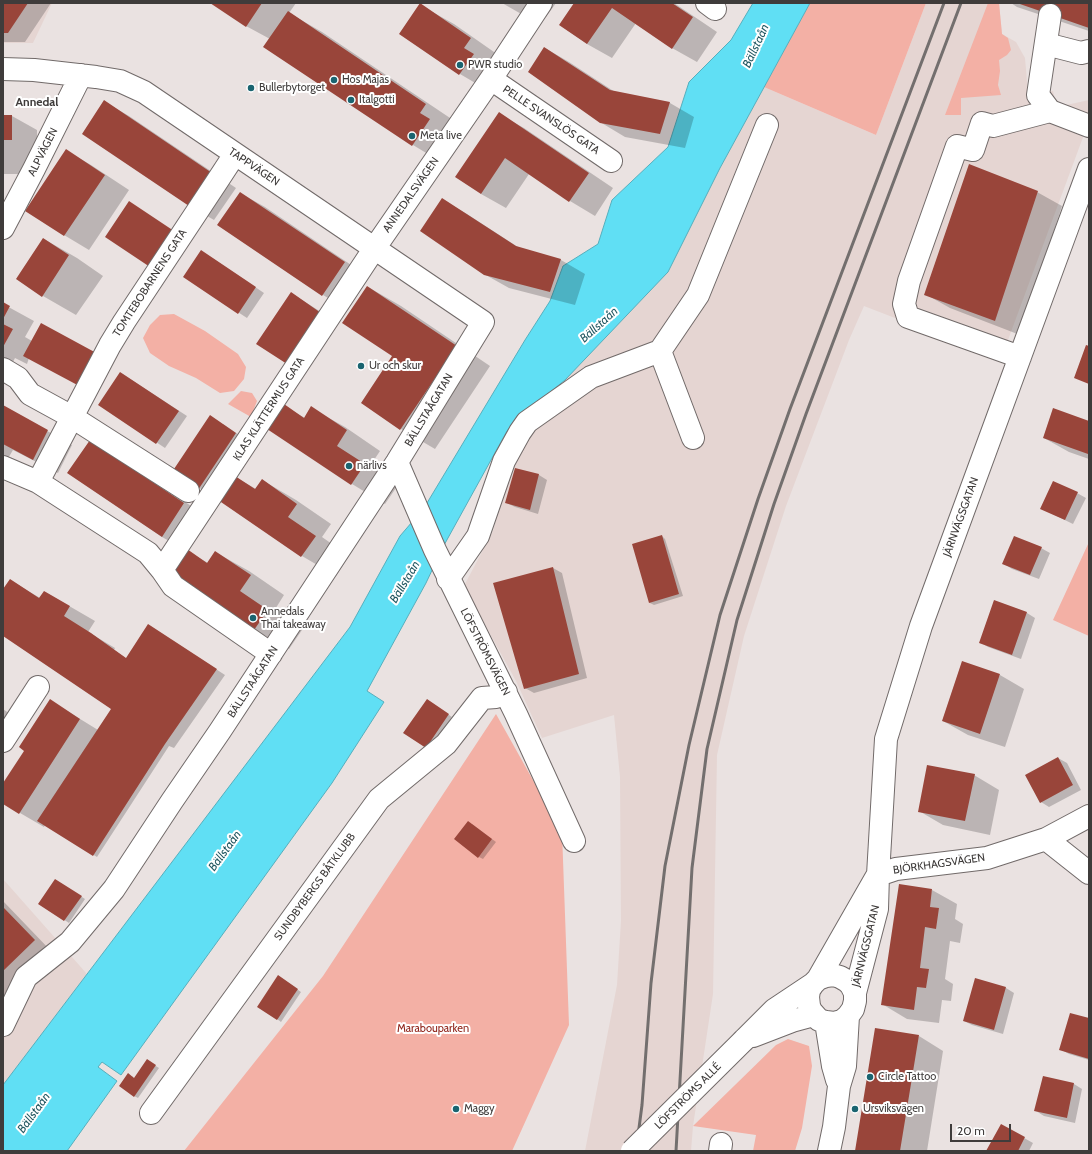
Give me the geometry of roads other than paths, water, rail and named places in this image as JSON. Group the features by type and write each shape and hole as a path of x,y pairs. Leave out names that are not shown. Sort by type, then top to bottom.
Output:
{"street":[{"name":"ANNEDALSVÄGEN","path":"374,249 491,79 541,3"},
{"path":"1050,15 1038,95 1050,111 1089,126"},
{"path":"1046,44 1081,53 1089,51"},
{"name":"TAPPVÄGEN","path":"3,69 34,70 120,81 144,92 483,322"},
{"name":"ALPVÄGEN","path":"3,228 82,75"},
{"name":"PELLE SVANSLÖS GATA","path":"491,79 611,161"},
{"path":"1020,358 908,317 904,304 909,281 957,146 972,150 982,123 993,126 1050,111"},
{"path":"445,572 478,536 504,461 527,422 592,377 660,351 698,295 767,125"},
{"name":"TOMTEBOBARNENS GATA","path":"38,482 110,345 235,154"},
{"name":"JÄRNVÄGSGATAN","path":"829,1151 834,1127 839,1086 845,1066 848,1016 853,1009 855,993 877,909 886,739 921,626 1089,169"},
{"name":"KLAS KLÄTTERMUS GATA","path":"162,570 374,249"},
{"name":"BÄLLSTAÅGATAN","path":"3,1025 26,977 70,942 114,889 398,462 483,322"},
{"path":"660,351 693,438"},
{"path":"3,369 18,378 30,394 72,417 188,491"},
{"name":"LÖFSTRÖMSVÄGEN","path":"398,462 410,494 445,572 506,692 574,842"},
{"path":"3,467 38,482 148,553 173,586 271,654"},
{"path":"3,741 38,687"},
{"name":"SUNDBYBERGS BÅTKLUBB","path":"151,1113 379,799 446,744 482,698 496,697 506,692"},
{"name":"BJÖRKHAGSVÄGEN","path":"878,875 896,869 987,858 1046,839 1089,816"},
{"path":"1046,839 1089,873"},
{"name":"JÄRNVÄGSGATAN","path":"839,1086 820,1019 811,1011 809,1006 809,990 816,981 878,875"},
{"name":"JÄRNVÄGSGATAN","path":"816,981 826,976 833,975 840,977 847,980 855,993"},
{"name":"LÖFSTRÖMS ALLÉ","path":"632,1151 774,1010 816,981"},
{"path":"820,1019 834,1023 842,1021 848,1016"},
{"name":"LÖFSTRÖMS ALLÉ","path":"744,1040 792,1021 820,1019"}],"water":[{"name":"Bällstaån","path":"753,3 810,3 720,168 668,272 565,380 513,423 507,431 443,547 426,583 367,691 384,702 332,783 121,1075 102,1062 98,1067 117,1081 67,1151 3,1151 3,1085 350,627 400,536 424,508 550,301 563,266 598,244 612,200 668,147 689,82 731,40"}],"railway":[{"path":"636,1151 642,1105 651,983 665,866 689,745 720,615 758,499 790,409 944,3"},
{"path":"676,1151 692,868 707,749 737,620 774,504 806,414 961,3"}],"place":[{"name":"PWR studio","path":"460,65"},
{"name":"Hos Majas","path":"334,80"},
{"name":"Bullerbytorget","path":"251,88"},
{"name":"Italgotti","path":"351,100"},
{"name":"Meta live","path":"412,136"},
{"name":"Ur och skur","path":"361,366"},
{"name":"närlivs","path":"349,466"},
{"name":"Annedals Thai takeaway","path":"253,618"},
{"name":"Circle Tattoo","path":"870,1077"},
{"name":"Maggy","path":"456,1109"},
{"name":"Ursviksvägen","path":"855,1109"}],"district":[{"name":"Annedal","path":"37,102"}],"park label":[{"name":"Marabouparken","path":"433,1029"}]}
